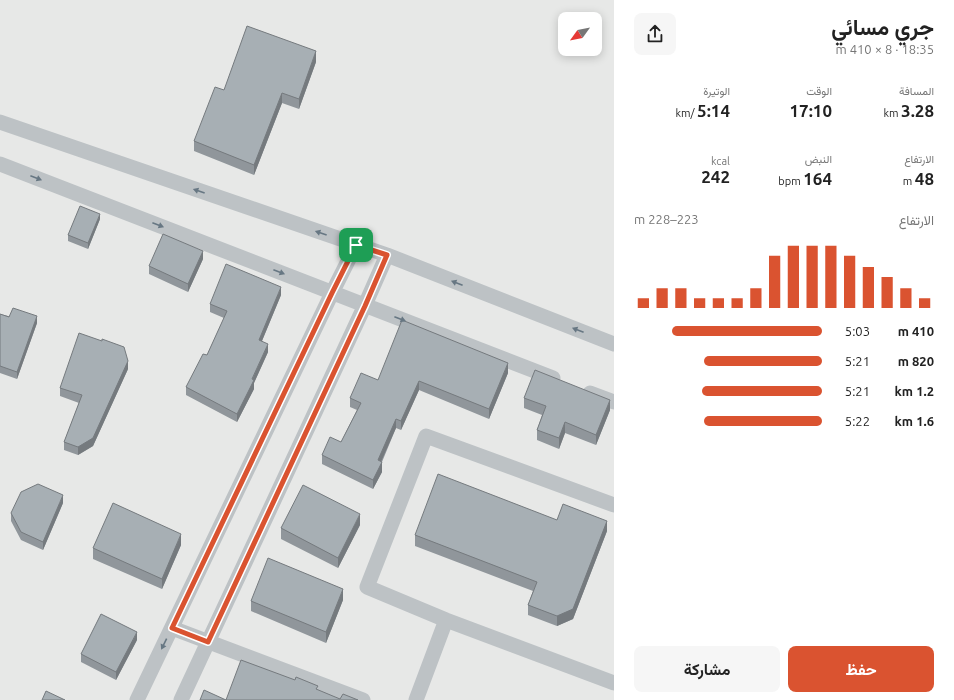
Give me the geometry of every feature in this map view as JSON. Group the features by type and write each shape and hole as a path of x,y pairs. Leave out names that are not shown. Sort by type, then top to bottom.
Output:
{"street":[{"path":"0,122 387,255 614,344"},
{"path":"0,164 563,382"},
{"path":"137,700 356,245"},
{"path":"181,700 365,306 387,255"},
{"path":"577,388 614,402"},
{"path":"614,505 426,436 367,587 446,620 614,683"},
{"path":"416,700 446,620"},
{"path":"172,628 364,700"}],"shaded area":[{"path":"0,0 614,0 614,700 0,700"}],"building":[{"path":"247,26 316,51 299,99 282,93 254,165 194,141 215,87 224,90"},
{"path":"80,206 100,214 88,243 68,235"},
{"path":"163,234 203,251 188,284 149,266"},
{"path":"226,264 281,287 259,340 268,344 252,379 254,380 237,414 186,387 203,354 207,355 227,311 210,304"},
{"path":"13,308 37,316 17,372 0,366 0,314 9,317"},
{"path":"402,320 508,363 489,409 419,381 401,421 396,419 378,460 382,462 373,480 322,455 330,437 341,442 361,403 350,398 361,373 378,380"},
{"path":"79,333 124,347 128,361 93,438 78,447 64,442 82,395 60,388"},
{"path":"535,370 610,400 596,435 565,422 559,438 537,430 546,406 524,398"},
{"path":"438,474 557,520 563,504 607,521 573,609 557,616 528,605 537,582 415,535"},
{"path":"38,484 63,495 43,542 21,532 11,513 21,492"},
{"path":"303,485 360,514 338,558 281,528"},
{"path":"113,503 181,534 162,579 93,548"},
{"path":"268,558 343,589 326,632 251,601"},
{"path":"101,614 137,632 116,672 81,654"},
{"path":"241,660 295,680 296,677 318,686 316,689 340,699 343,694 358,700 226,700"},
{"path":"204,690 226,700 200,700"},
{"path":"46,691 65,700 42,700"}],"route":[{"path":"356,245 387,255 365,306 208,642 172,628 356,245"}]}
